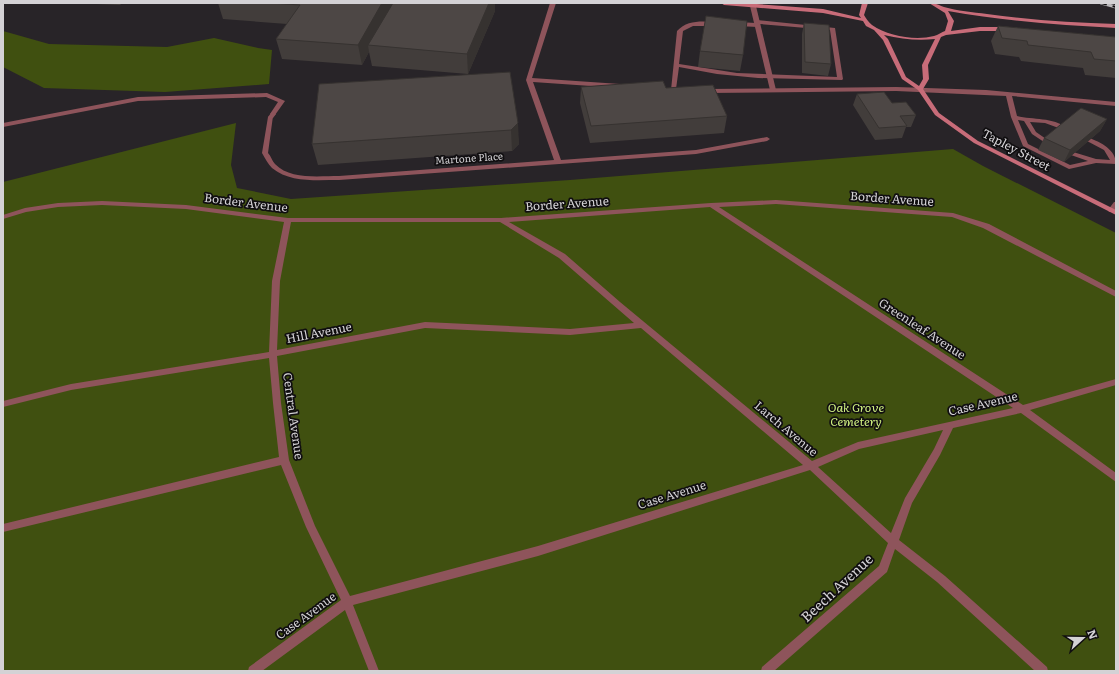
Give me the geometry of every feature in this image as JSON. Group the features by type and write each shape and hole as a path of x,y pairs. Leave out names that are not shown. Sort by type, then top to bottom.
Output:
{"main road":[{"path":"724,3 823,11 864,20 874,28 907,39 939,36 951,27 952,21 948,14 932,3"},
{"path":"864,20 861,13 865,3"},
{"path":"941,8 981,15 1116,26"},
{"name":"Tapley Street","path":"874,28 885,39 904,78 920,89 937,114 976,142 1114,211"},
{"path":"946,32 980,29 1014,29"},
{"path":"920,89 926,79 925,65 939,36"}],"street":[{"path":"553,3 529,80 558,162"},
{"path":"753,6 772,90"},
{"path":"673,89 680,31 685,26 699,23 721,24"},
{"path":"676,65 701,70 770,77 840,79 833,29 758,23 728,24"},
{"path":"529,80 625,86"},
{"path":"665,88 681,90"},
{"path":"696,90 920,89 1009,94 1116,104"},
{"path":"1009,94 1014,117 1025,145 1068,167 1096,161"},
{"name":"Martone Place","path":"3,125 103,105 138,100 267,95 282,101 272,116 265,153 276,168 290,175 307,178 338,178 696,152 767,139"},
{"path":"1014,117 1026,120 1046,121 1064,128"},
{"path":"1026,120 1034,133 1047,142"},
{"path":"1090,140 1106,149 1115,162"},
{"path":"1073,154 1096,161 1115,162"},
{"name":"Border Avenue","path":"3,217 25,210 58,205 102,203 186,207 288,220 501,220 711,205 776,202 953,215 986,226 1116,294"},
{"path":"1114,211 1116,204"},
{"name":"Greenleaf Avenue","path":"711,205 1022,409 1116,478"},
{"name":"Central Avenue","path":"288,220 276,282 273,354 284,460 311,527 347,602 374,671"},
{"name":"Larch Avenue","path":"501,220 562,256 811,466 893,541 941,579 1043,671"},
{"name":"Hill Avenue","path":"3,404 71,387 273,354 425,325 570,332 642,325"},
{"name":"Case Avenue","path":"254,671 347,602 538,551 811,466 858,446 1022,409 1116,382"},
{"name":"Beech Avenue","path":"766,671 883,569 908,501 938,452 950,425"},
{"path":"3,528 284,460"}],"green space":[{"path":"3,31 49,44 167,47 214,38 272,50 269,84 165,92 44,88 3,67"},
{"name":"Oak Grove Cemetery","path":"236,123 231,165 237,188 291,199 570,180 953,149 983,166 1116,233 1116,671 3,671 3,182"}],"building":[{"path":"271,3 382,3 358,45 276,39 300,5"},
{"path":"393,3 489,3 467,54 368,45"},
{"path":"706,16 747,21 743,55 700,51"},
{"path":"804,23 829,25 831,64 805,62"},
{"path":"998,26 1116,37 1116,61 1094,59 1091,52 1028,45 1027,41 1002,38"},
{"path":"510,72 518,123 511,130 312,144 319,84"},
{"path":"663,81 666,88 713,85 727,116 591,126 581,87"},
{"path":"884,92 892,103 906,102 916,115 900,116 907,126 879,128 857,94"},
{"path":"1081,108 1107,119 1070,150 1044,138"}],"railway":[{"path":"1101,3 1116,7"}]}
